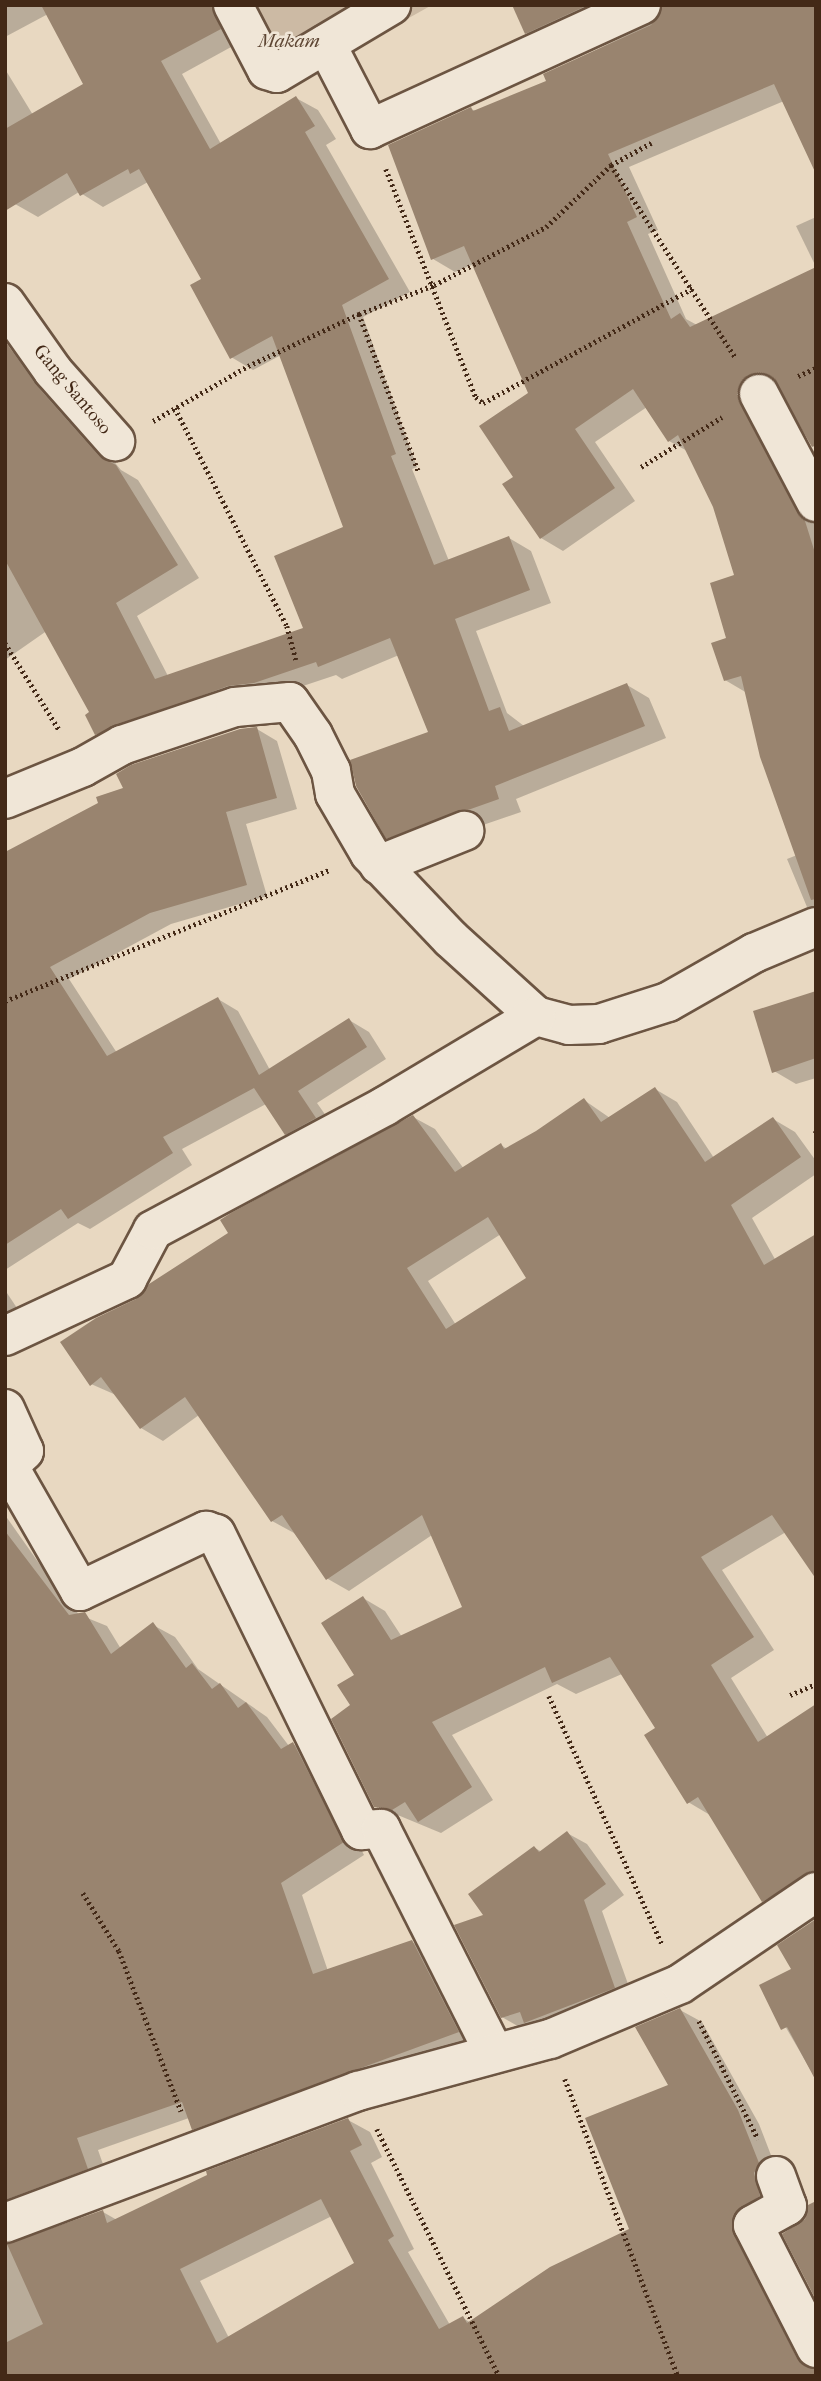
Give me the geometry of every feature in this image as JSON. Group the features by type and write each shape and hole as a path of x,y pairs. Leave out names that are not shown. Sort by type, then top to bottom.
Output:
{"street":[{"path":"233,5 267,69 280,72 391,5"},
{"path":"326,44 370,129 641,5"},
{"name":"Gang Santoso","path":"5,303 53,371 115,441"},
{"path":"759,394 816,502"},
{"path":"5,799 83,767 122,745 235,707 290,702 313,734 331,771 335,794 375,860 451,939 536,1016 569,1025 599,1024 668,1002 754,953 816,927"},
{"path":"375,860 464,831"},
{"path":"5,1336 127,1279 153,1230 386,1106 536,1016"},
{"path":"5,1409 24,1451 7,1468 80,1591 206,1531 216,1534 362,1830 382,1829 494,2053"},
{"path":"5,2223 358,2091 550,2039 680,1984 816,1892"},
{"path":"776,2176 787,2206 753,2225 816,2348"}],"path":[{"path":"370,129 434,285 476,397 483,403 693,288"},
{"path":"115,441 248,366 359,314 434,285 546,227 611,165 651,143"},
{"path":"611,165 693,288 759,394"},
{"path":"359,314 419,473"},
{"path":"176,408 287,626 296,663 290,702"},
{"path":"5,643 83,767"},
{"path":"5,1000 375,860"},
{"path":"790,1695 816,1685"},
{"path":"549,1696 680,1984 776,2176"},
{"path":"83,1893 119,1951 197,2151"},
{"path":"550,2039 649,2309 678,2376"},
{"path":"358,2091 499,2376"}],"green space":[{"name":"Makam","path":"226,5 432,5 275,93"}],"building":[{"path":"41,5 211,5 221,29 161,61 210,149 296,96 315,126 305,132 389,279 342,305 396,454 391,456 434,565 509,536 530,590 455,619 489,711 500,707 509,731 627,683 645,726 495,786 499,799 386,839 356,786 350,760 428,732 390,638 318,667 316,662 254,683 228,686 95,735 85,715 89,712 5,560 5,341 37,386 99,456 116,465 178,565 116,603 155,679 303,628 274,556 343,527 272,336 230,359 190,285 201,279 139,169 130,174 128,169 80,196 67,173 5,211 5,129 83,84"},
{"path":"512,5 588,5 525,34"},
{"path":"663,5 816,5 816,174 774,84 608,154 637,217 627,222 671,319 680,313 690,327 816,267 816,445 812,447 771,376 748,375 737,394 805,521 816,556 816,899 811,900 760,757 741,676 724,681 711,643 726,638 710,583 734,575 713,507 678,435 668,442 633,389 575,429 615,488 540,539 502,484 513,477 479,426 528,393 464,246 431,260 388,145 471,107 473,111 546,81 543,74 651,25"},
{"path":"257,727 277,798 226,812 247,885 150,913 50,967 107,1056 218,997 259,1075 349,1018 367,1047 298,1091 316,1118 285,1135 254,1088 163,1137 173,1153 68,1219 61,1209 5,1245 5,852 98,803 96,797 123,788 116,774 131,765 240,729"},
{"path":"816,991 816,1058 772,1073 753,1011"},
{"path":"655,1087 705,1162 773,1117 801,1157 731,1205 764,1265 816,1234 816,1579 772,1515 701,1557 754,1637 711,1665 758,1742 816,1704 816,1870 762,1902 698,1797 687,1804 644,1735 655,1728 610,1657 552,1683 545,1667 432,1722 472,1787 418,1822 405,1802 392,1810 374,1807 331,1719 350,1705 337,1685 354,1675 321,1623 363,1596 391,1640 462,1607 422,1515 326,1580 282,1515 271,1522 185,1397 140,1429 101,1377 90,1386 60,1342 96,1318 136,1299 149,1284 228,1233 220,1220 413,1115 455,1172 501,1143 504,1149 536,1131 584,1098 601,1122","holes":["488,1217 526,1278 446,1329 407,1268"]},
{"path":"5,1531 69,1615 85,1612 111,1654 153,1622 186,1668 192,1663 212,1689 220,1683 238,1708 246,1702 281,1749 293,1742 344,1842 281,1883 313,1974 412,1940 459,2032 192,2130 182,2102 77,2138 88,2169 5,2200"},
{"path":"567,1831 606,1884 584,1900 615,1988 524,2023 520,2012 501,2018 454,1925 483,1915 468,1894 534,1846 539,1852"},
{"path":"816,1919 816,2081 787,2027 781,2030 759,1985 791,1969 777,1945"},
{"path":"680,2008 738,2110 759,2163 754,2173 760,2196 735,2213 734,2235 797,2358 816,2370 816,2376 5,2376 5,2343 43,2324 7,2244 103,2210 107,2223 207,2175 206,2171 348,2118 362,2145 350,2151 394,2236 388,2240 439,2329 463,2316 467,2323 550,2267 629,2229 585,2118 668,2085 635,2027","holes":["321,2199 354,2263 217,2343 180,2269"]},
{"path":"816,2201 816,2300 782,2234 805,2219 808,2205"}]}
